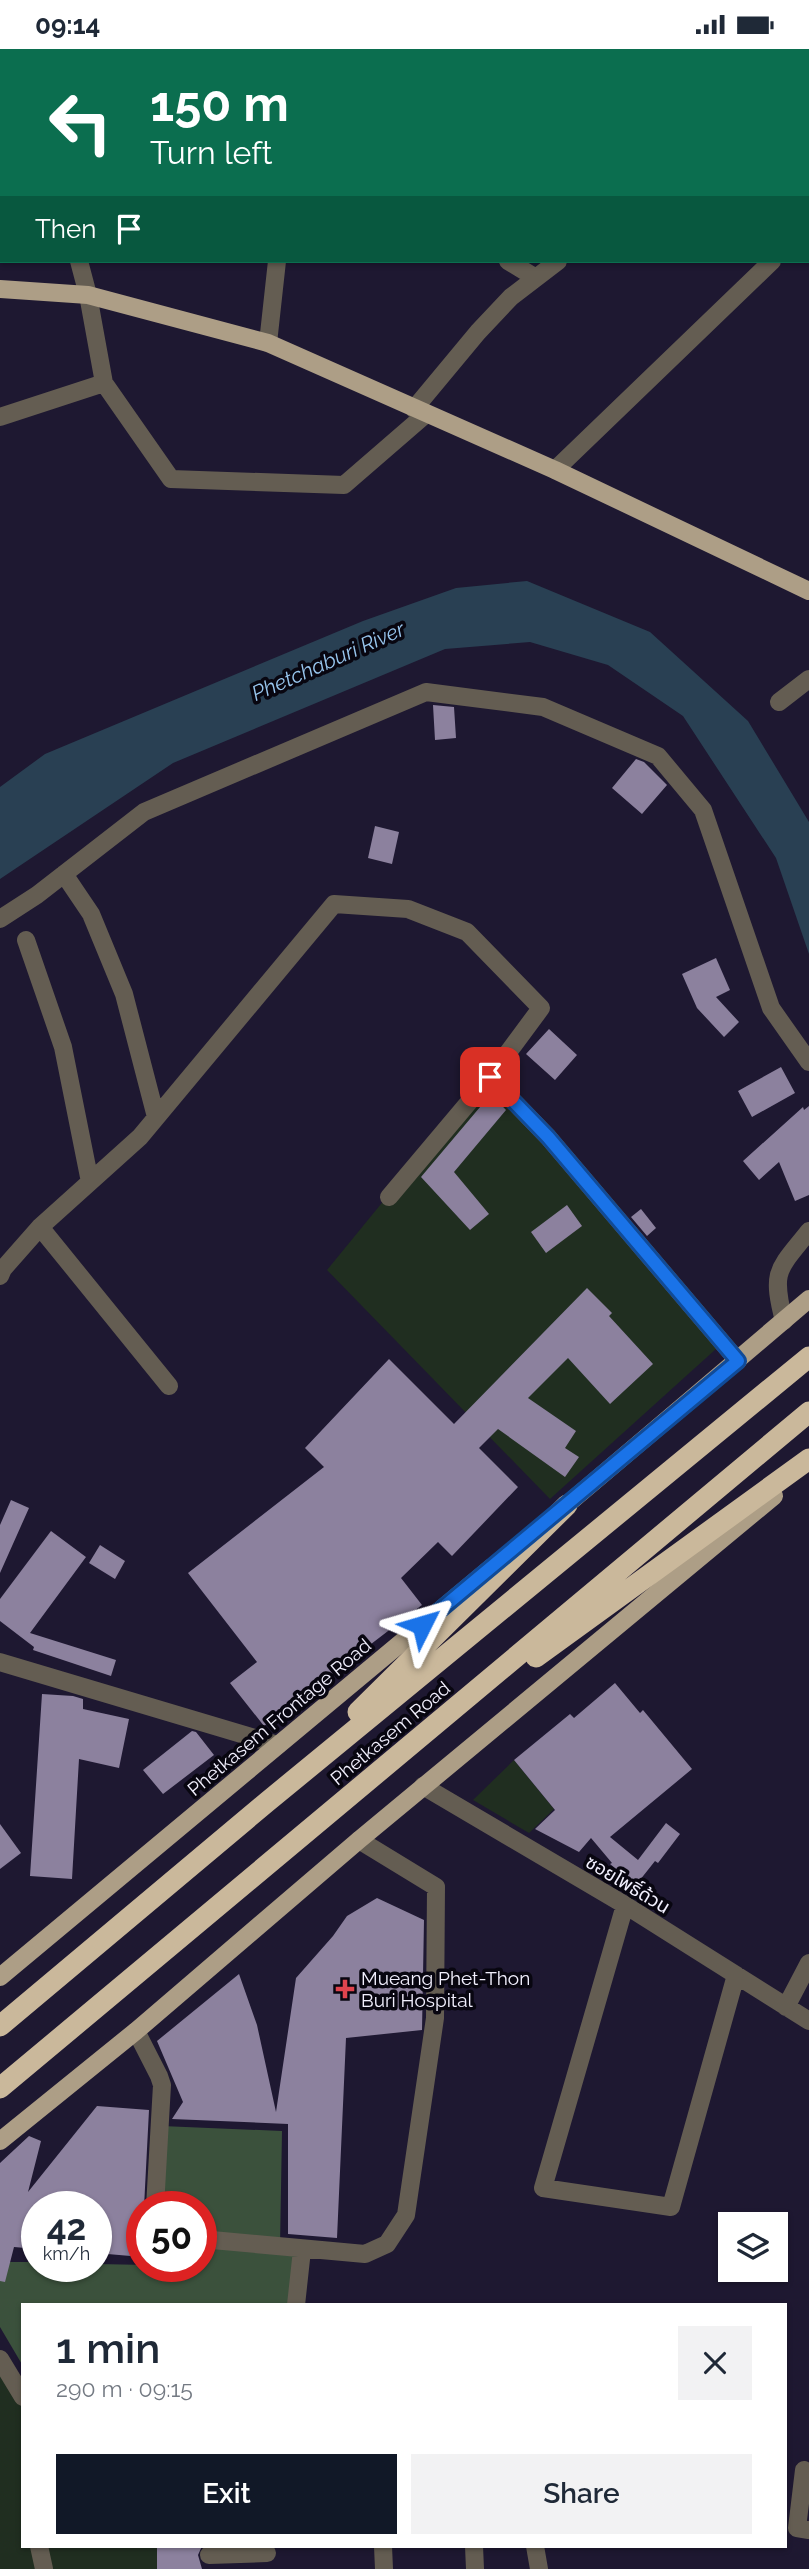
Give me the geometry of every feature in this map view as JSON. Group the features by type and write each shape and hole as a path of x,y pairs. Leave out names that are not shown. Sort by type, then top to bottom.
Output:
{"highway":[{"name":"Phetkasem Road","path":"0,2026 267,1802 809,1357"},
{"name":"Phetkasem Road","path":"4,2085 809,1412"},
{"path":"386,1766 809,1459"},
{"path":"267,1802 567,1505"}],"main road":[{"path":"0,289 88,295 268,343 555,470 809,591"},
{"name":"Phetkasem Frontage Road","path":"0,1977 567,1505 809,1299"},
{"path":"0,2141 136,2031 423,1786 809,1467"}],"street":[{"path":"80,263 104,383 171,479 344,485 420,412 478,332 511,296 555,263"},
{"path":"268,343 277,263"},
{"path":"511,263 536,278"},
{"path":"555,470 770,263"},
{"path":"0,417 104,383"},
{"path":"779,702 809,679"},
{"path":"0,919 144,812 426,692 543,707 658,756 703,810 771,1008 809,1062"},
{"path":"64,874 91,914 124,994 156,1117"},
{"path":"0,1276 3,1269 40,1227 140,1137 334,904 408,909 467,932 541,1008 490,1077 389,1197"},
{"path":"26,940 63,1047 90,1182"},
{"path":"490,1077 548,1137 738,1361"},
{"path":"40,1227 169,1386"},
{"path":"784,1321 777,1293 779,1269 809,1231"},
{"path":"0,1662 278,1745"},
{"name":"ซอยโพธิ์ด้วน","path":"423,1786 625,1905 809,2021"},
{"path":"217,2241 365,2254 387,2244 406,2215 435,2018 436,1887 359,1840"},
{"path":"625,1905 543,2188 671,2207 736,1975"},
{"path":"786,2007 809,1963"},
{"path":"136,2031 162,2085 156,2191"},
{"path":"296,2303 302,2250"},
{"path":"0,2359 21,2394"},
{"path":"804,2470 797,2528 809,2530"},
{"path":"39,2548 44,2569"},
{"path":"383,2548 384,2569"},
{"path":"474,2548 475,2569"},
{"path":"535,2548 539,2569"},
{"path":"209,2557 267,2556"}],"green space":[{"path":"493,1067 727,1339 550,1499 327,1270"},
{"path":"514,1760 554,1809 529,1833 473,1800"},
{"path":"162,2126 282,2131 280,2246 306,2246 294,2303 21,2303 21,2363 0,2327 0,2257 10,2262 21,2262 21,2282 112,2282 112,2264 126,2265 126,2282 217,2282 217,2191 160,2191"},
{"path":"0,2373 21,2399 21,2548 157,2548 157,2569 0,2569"}],"water":[{"name":"Phetchaburi River","path":"527,581 650,632 748,721 809,822 809,954 776,858 683,716 608,665 530,642 445,649 173,763 0,879 0,787 45,754 363,621 456,588"}],"building":[{"path":"433,705 454,707 456,738 435,740"},
{"path":"636,759 644,762 667,785 642,814 612,788"},
{"path":"375,826 399,832 392,864 368,858"},
{"path":"716,958 730,990 716,997 739,1022 724,1037 697,1008 682,974"},
{"path":"549,1029 577,1055 555,1080 526,1054"},
{"path":"781,1067 795,1093 752,1117 738,1091"},
{"path":"491,1094 506,1110 454,1172 489,1214 470,1230 421,1177"},
{"path":"809,1106 809,1195 795,1201 779,1162 759,1180 743,1161 803,1107 804,1110"},
{"path":"567,1205 582,1226 546,1253 531,1232"},
{"path":"641,1209 656,1228 647,1236 631,1217"},
{"path":"587,1288 612,1313 609,1316 653,1364 610,1404 568,1358 528,1398 576,1431 565,1448 579,1457 565,1477 498,1429 479,1448 518,1487 452,1556 438,1542 401,1578 422,1605 264,1726 230,1683 257,1662 188,1573 324,1467 305,1448 389,1359 454,1424"},
{"path":"11,1500 29,1508 0,1573 0,1525"},
{"path":"51,1531 86,1557 30,1633 116,1660 111,1676 33,1650 34,1647 0,1621 0,1599"},
{"path":"100,1545 125,1561 115,1579 89,1563"},
{"path":"615,1683 640,1713 643,1710 692,1769 610,1837 638,1860 666,1823 680,1834 658,1863 655,1861 636,1885 610,1864 612,1863 591,1838 579,1852 535,1829 555,1810 514,1760 570,1714 574,1718"},
{"path":"42,1694 73,1696 83,1699 83,1709 129,1719 119,1768 79,1759 72,1879 30,1876"},
{"path":"192,1731 196,1732 214,1755 163,1794 143,1770"},
{"path":"0,1824 21,1853 0,1869"},
{"path":"377,1898 424,1920 422,2030 346,2038 337,2238 288,2234 288,2124 172,2119 183,2102 157,2041 239,1974 257,2025 276,2112 296,1978 347,1916"},
{"path":"97,2106 149,2110 145,2191 126,2191 126,2256 112,2254 112,2191 29,2191"},
{"path":"29,2136 41,2141 28,2191 21,2191 21,2248 14,2247 5,2282 0,2281 0,2163"},
{"path":"157,2548 201,2548 198,2555 202,2569 157,2569"}],"place":[{"name":"Mueang Phet-Thon Buri Hospital","path":"345,1989"}],"route":[{"path":"422,1625 738,1361 548,1137 490,1077"}]}
